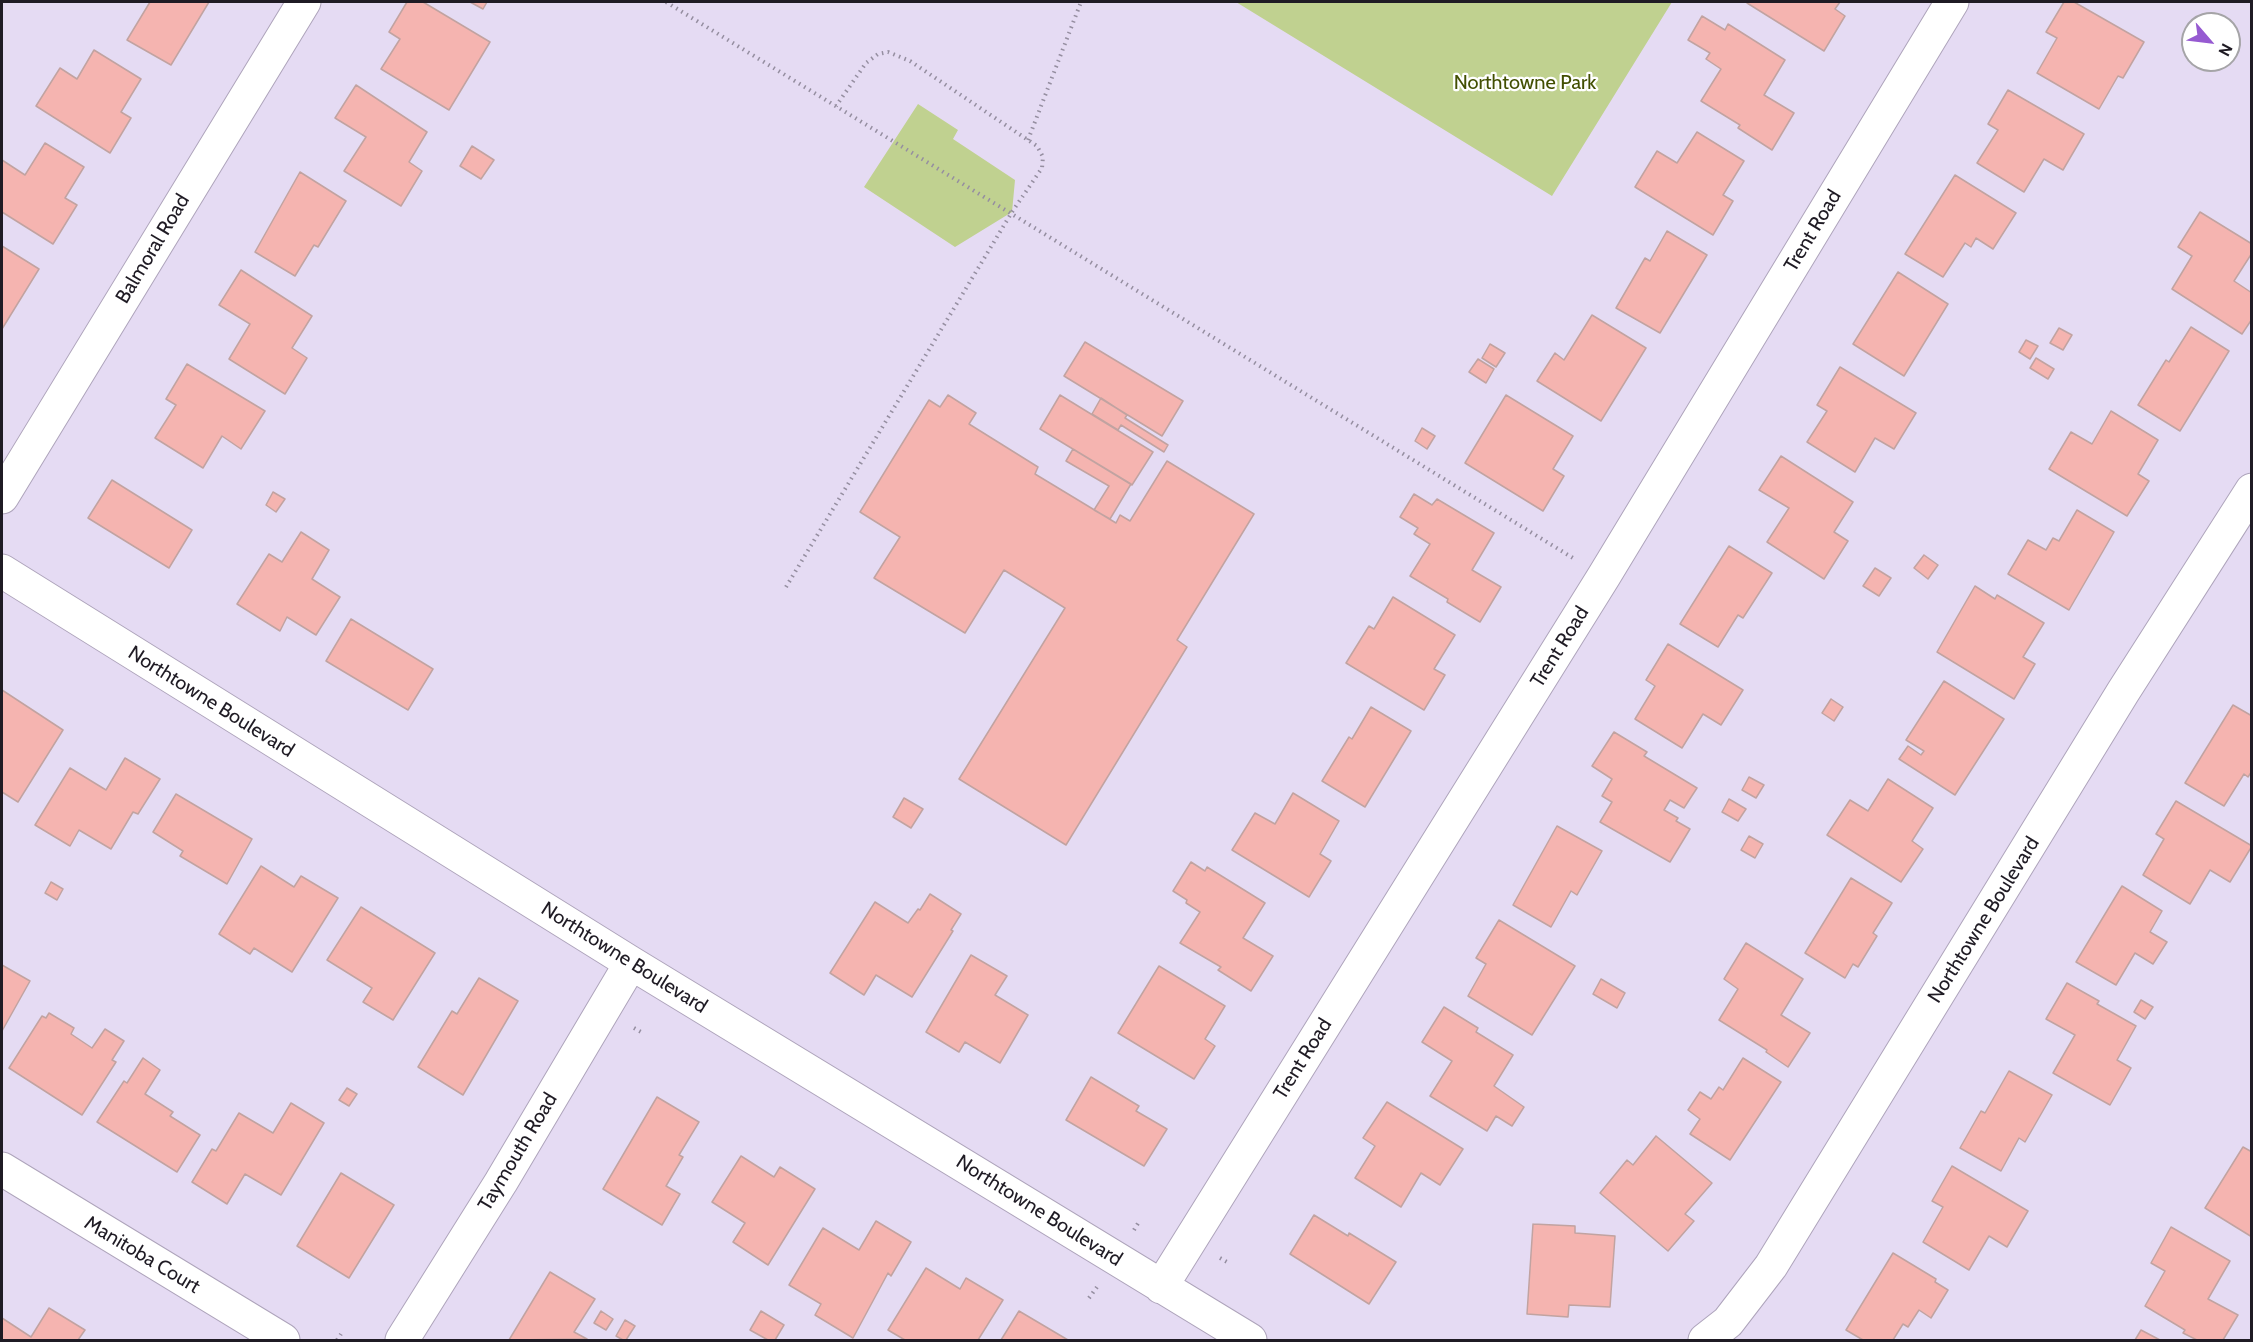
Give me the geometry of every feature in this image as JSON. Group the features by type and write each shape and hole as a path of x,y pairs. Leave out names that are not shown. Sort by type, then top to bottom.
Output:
{"street":[{"name":"Balmoral Road","path":"2,497 304,2"},
{"name":"Trent Road","path":"1161,1287 1605,576 1952,2"},
{"name":"Northtowne Boulevard","path":"1705,1341 1728,1322 1771,1266 2123,692 2252,490"},
{"name":"Northtowne Boulevard","path":"2,571 631,963 980,1174 1250,1341"},
{"name":"Taymouth Road","path":"402,1341 501,1182 631,963"},
{"name":"Manitoba Court","path":"2,1169 283,1341"}],"path":[{"path":"666,2 1574,558"},
{"path":"1028,140 1081,2"},
{"path":"786,587 1012,212 1042,168 1043,157 1037,146 910,61 888,52 878,54 866,63 836,106"},
{"path":"631,1026 643,1033"},
{"path":"1089,1298 1099,1284"},
{"path":"337,1341 341,1334"}],"green space":[{"name":"Northtowne Park","path":"1236,2 1672,2 1552,196"},
{"path":"918,104 958,130 953,139 1015,180 1012,212 955,247 864,187"}],"building":[{"path":"150,2 209,2 171,65 127,40"},
{"path":"407,2 423,2 490,42 449,110 381,69 400,39 389,32"},
{"path":"470,2 487,2 483,9"},
{"path":"1748,2 1840,2 1835,9 1845,16 1824,51"},
{"path":"2064,2 2074,2 2144,42 2123,78 2118,76 2099,109 2037,73 2057,38 2046,32"},
{"path":"1702,16 1725,30 1728,24 1785,60 1764,95 1794,113 1772,150 1738,128 1740,125 1701,101 1721,69 1706,59 1710,53 1688,40"},
{"path":"94,50 141,79 121,112 131,118 110,153 36,106 60,68 77,79"},
{"path":"356,85 427,132 409,162 422,171 401,206 344,171 366,137 335,118"},
{"path":"2008,90 2084,134 2063,170 2044,159 2024,192 1977,163 1998,130 1988,124"},
{"path":"1697,132 1744,161 1723,195 1733,201 1713,235 1635,187 1657,151 1677,163"},
{"path":"45,143 84,167 65,198 77,205 53,244 2,212 2,160 25,175"},
{"path":"472,146 494,160 481,179 460,166"},
{"path":"300,172 346,201 318,247 314,245 295,276 255,252"},
{"path":"1955,175 2016,213 1993,249 1976,238 1971,247 1965,243 1943,277 1905,254"},
{"path":"2200,212 2252,244 2252,253 2234,281 2252,293 2252,319 2242,334 2172,289 2192,256 2178,247"},
{"path":"1667,231 1707,255 1660,333 1616,308 1645,258 1650,261"},
{"path":"2,246 39,269 2,329"},
{"path":"241,270 312,316 292,348 307,358 285,394 229,359 250,324 219,305"},
{"path":"1898,272 1948,304 1904,376 1853,344"},
{"path":"1592,315 1646,348 1601,421 1537,381 1555,353 1564,360"},
{"path":"2191,327 2229,351 2180,431 2138,405 2166,360 2169,362"},
{"path":"2059,328 2072,335 2063,350 2050,343"},
{"path":"2026,340 2038,346 2030,359 2019,352"},
{"path":"1085,342 1183,401 1162,436 1064,376"},
{"path":"1490,344 1505,353 1496,367 1482,358"},
{"path":"2036,358 2054,369 2048,379 2030,368"},
{"path":"1478,359 1494,369 1486,383 1469,372"},
{"path":"187,364 265,411 241,449 222,436 203,468 155,438 176,405 166,399"},
{"path":"1840,367 1916,413 1894,449 1875,438 1855,472 1807,442 1827,411 1817,405"},
{"path":"948,395 976,413 969,424 1038,467 1035,474 1116,523 1120,515 1130,521 1167,461 1254,514 1177,640 1187,647 1066,845 959,779 1065,608 1004,570 965,633 874,578 900,537 860,512 929,400 940,407"},
{"path":"1060,395 1153,452 1132,485 1040,429"},
{"path":"1506,395 1573,436 1553,469 1564,476 1543,511 1465,463"},
{"path":"1101,398 1127,415 1125,418 1168,445 1164,452 1121,425 1118,430 1092,414"},
{"path":"2111,411 2158,440 2138,474 2149,481 2127,516 2049,469 2071,432 2092,444"},
{"path":"1422,428 1435,436 1427,449 1415,441"},
{"path":"1073,449 1131,484 1110,519 1094,510 1109,486 1066,461"},
{"path":"1781,456 1853,502 1834,532 1848,541 1824,579 1767,542 1789,508 1759,490"},
{"path":"112,480 192,530 169,568 88,518"},
{"path":"273,492 285,499 276,512 266,505"},
{"path":"1414,494 1432,505 1437,499 1494,533 1472,570 1501,587 1480,622 1410,576 1430,544 1414,534 1418,528 1400,517"},
{"path":"2077,510 2114,532 2069,610 2008,574 2028,540 2046,550 2053,538 2059,541"},
{"path":"301,532 329,550 312,579 340,597 316,635 287,617 280,631 237,604 269,554 282,562"},
{"path":"1729,546 1772,573 1743,618 1738,615 1718,647 1680,624"},
{"path":"1924,555 1938,565 1928,579 1914,568"},
{"path":"1875,568 1891,578 1879,596 1863,586"},
{"path":"1975,586 1995,599 1997,595 2044,623 2023,657 2035,664 2014,699 1937,652"},
{"path":"1393,597 1455,635 1434,669 1445,675 1424,710 1346,663 1369,626 1374,629"},
{"path":"351,619 433,669 408,710 326,661"},
{"path":"1668,644 1743,690 1721,725 1703,714 1682,748 1635,719 1655,686 1646,680"},
{"path":"1944,681 2004,719 1955,795 1899,759 1908,746 1921,755 1924,751 1906,740"},
{"path":"2,690 63,730 18,802 2,792"},
{"path":"1831,699 1843,707 1834,721 1822,713"},
{"path":"2233,705 2252,716 2252,771 2248,777 2244,774 2224,806 2185,783"},
{"path":"1371,707 1411,731 1365,807 1322,781 1349,737 1352,739"},
{"path":"1614,732 1647,752 1644,756 1697,788 1684,808 1670,800 1664,810 1678,818 1676,821 1690,829 1670,862 1600,822 1612,802 1602,796 1612,779 1592,766"},
{"path":"125,758 160,779 138,814 133,812 111,849 79,830 70,846 35,825 70,768 106,790"},
{"path":"1749,777 1764,785 1756,798 1742,790"},
{"path":"1888,779 1933,808 1912,841 1923,849 1901,882 1827,835 1850,800 1868,811"},
{"path":"1293,793 1339,821 1320,854 1331,861 1309,897 1232,850 1255,813 1275,824"},
{"path":"176,794 252,839 227,884 180,856 183,851 153,832"},
{"path":"904,798 923,809 911,828 893,817"},
{"path":"1729,799 1746,809 1738,821 1722,812"},
{"path":"2176,801 2252,846 2230,882 2210,870 2190,904 2143,875 2164,839 2156,834"},
{"path":"1557,826 1602,851 1577,895 1571,891 1551,927 1513,905"},
{"path":"1749,836 1763,844 1755,858 1741,850"},
{"path":"1191,862 1205,871 1207,867 1265,903 1243,938 1273,956 1251,991 1218,970 1221,967 1180,943 1200,912 1173,891"},
{"path":"261,866 294,887 301,876 338,898 292,972 254,948 250,954 219,934"},
{"path":"1851,878 1892,903 1873,933 1877,936 1858,967 1853,964 1845,978 1805,953"},
{"path":"51,882 63,889 57,900 45,893"},
{"path":"2122,886 2162,911 2150,932 2167,942 2153,964 2135,953 2116,985 2076,962"},
{"path":"930,894 961,914 912,997 876,975 864,995 830,973 875,902 908,923"},
{"path":"361,907 435,953 393,1020 363,1002 372,988 327,960"},
{"path":"1499,920 1575,966 1532,1035 1468,996 1486,964 1476,958"},
{"path":"1746,943 1803,979 1781,1015 1810,1033 1788,1067 1766,1052 1767,1050 1719,1020 1738,989 1724,979"},
{"path":"971,955 1007,976 995,995 1028,1015 1000,1063 965,1042 959,1052 926,1032"},
{"path":"2,965 30,981 2,1031"},
{"path":"1159,966 1225,1006 1205,1039 1215,1046 1194,1079 1118,1033"},
{"path":"479,978 518,1001 463,1095 418,1067 452,1011 457,1014"},
{"path":"1601,979 1625,993 1617,1008 1593,994"},
{"path":"2067,983 2099,1001 2097,1004 2136,1026 2117,1060 2131,1068 2110,1105 2053,1073 2075,1035 2046,1019"},
{"path":"2141,1000 2153,1007 2145,1019 2134,1012"},
{"path":"1444,1007 1478,1028 1476,1032 1513,1055 1494,1086 1524,1107 1512,1126 1496,1116 1487,1131 1430,1096 1452,1061 1422,1042"},
{"path":"49,1013 74,1028 71,1034 92,1048 105,1029 124,1041 112,1060 116,1062 82,1115 9,1068 42,1016 46,1018"},
{"path":"143,1058 160,1070 145,1094 173,1112 170,1116 200,1135 177,1172 97,1122 124,1081 127,1083"},
{"path":"1743,1058 1781,1082 1730,1160 1690,1134 1700,1119 1688,1110 1700,1092 1711,1099 1719,1087 1723,1090"},
{"path":"2009,1071 2052,1095 2025,1142 2019,1138 2001,1171 1960,1148 1981,1111 1985,1113"},
{"path":"1091,1077 1139,1106 1136,1111 1167,1129 1144,1166 1066,1120"},
{"path":"347,1088 357,1094 349,1106 339,1100"},
{"path":"657,1097 699,1122 679,1155 683,1157 666,1186 680,1194 662,1225 603,1189"},
{"path":"1387,1102 1463,1149 1440,1185 1421,1173 1401,1207 1355,1178 1375,1146 1363,1138"},
{"path":"291,1103 324,1123 281,1195 245,1174 227,1204 192,1182 212,1149 216,1151 239,1113 273,1133"},
{"path":"1656,1136 1712,1183 1685,1214 1694,1221 1668,1251 1600,1193 1627,1160 1633,1165"},
{"path":"2243,1147 2252,1152 2252,1237 2205,1208"},
{"path":"741,1156 774,1177 780,1167 815,1189 768,1265 733,1242 745,1223 712,1202"},
{"path":"1952,1166 2028,1211 2007,1247 1989,1236 1969,1270 1923,1242 1943,1207 1932,1201"},
{"path":"341,1173 394,1205 349,1278 297,1246"},
{"path":"1314,1215 1396,1262 1369,1304 1290,1254"},
{"path":"876,1221 911,1242 891,1276 888,1273 853,1338 815,1315 821,1304 789,1285 823,1228 859,1250"},
{"path":"1533,1224 1575,1226 1575,1233 1615,1236 1610,1307 1569,1305 1568,1317 1527,1314"},
{"path":"2171,1227 2230,1261 2208,1299 2238,1315 2223,1340 2197,1340 2183,1333 2185,1330 2145,1306 2165,1271 2151,1263"},
{"path":"1893,1253 1936,1279 1935,1282 1948,1290 1931,1318 1919,1310 1908,1327 1903,1324 1893,1340 1863,1340 1846,1330"},
{"path":"926,1268 960,1289 966,1278 1003,1300 978,1340 905,1340 888,1330"},
{"path":"550,1272 595,1299 574,1332 587,1339 509,1340"},
{"path":"49,1308 85,1330 78,1340 2,1340 2,1318 31,1337"},
{"path":"601,1311 613,1319 606,1330 594,1323"},
{"path":"761,1311 784,1325 775,1340 768,1340 750,1330"},
{"path":"1019,1311 1068,1340 1001,1340"},
{"path":"625,1320 635,1326 626,1340 623,1340 616,1336"},
{"path":"2141,1330 2160,1340 2135,1340"}]}
